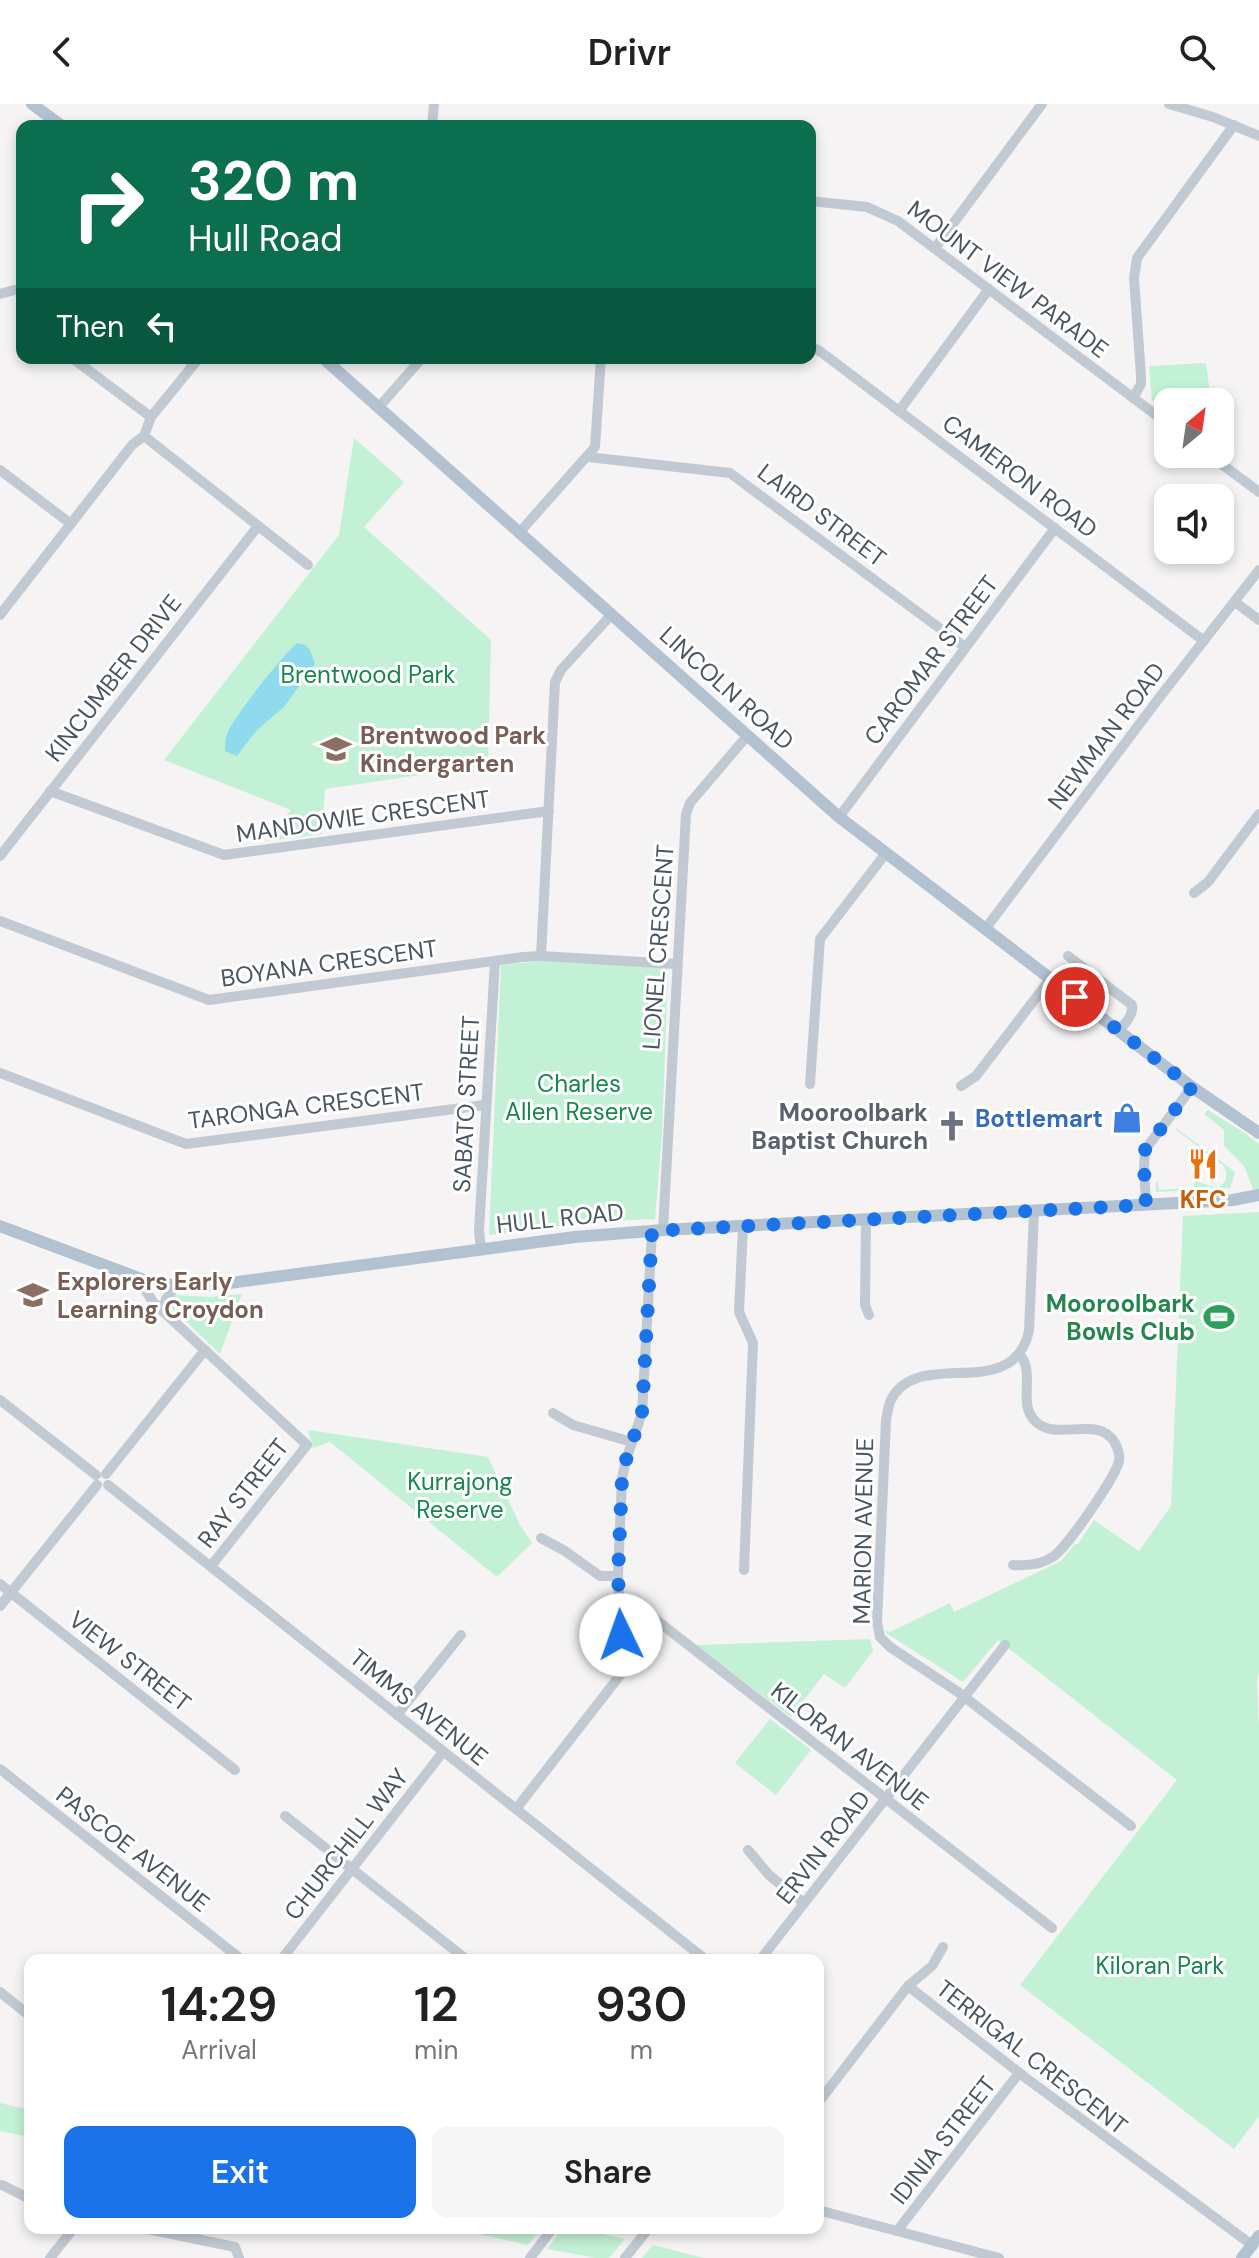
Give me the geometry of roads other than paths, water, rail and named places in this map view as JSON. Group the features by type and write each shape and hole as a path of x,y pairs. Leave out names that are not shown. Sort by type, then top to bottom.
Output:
{"main road":[{"path":"32,104 54,120"},
{"name":"LINCOLN ROAD","path":"330,364 839,817 1255,1133"},
{"name":"HULL ROAD","path":"0,1226 144,1280 176,1286 207,1286 481,1249 657,1230 1034,1212 1233,1200 1259,1195"},
{"name":"HULL ROAD","path":"1233,1200 1259,1203"},
{"path":"1242,2258 1255,2240"}],"street":[{"path":"935,248 1042,104"},
{"path":"1169,104 1259,136"},
{"path":"1133,398 1141,384 1134,278 1137,258 1234,125"},
{"name":"MOUNT VIEW PARADE","path":"816,202 867,207 898,221 1154,414"},
{"path":"899,411 989,289"},
{"name":"CAMERON ROAD","path":"816,349 1204,641"},
{"path":"80,364 151,417"},
{"path":"0,615 132,445 144,436 151,417 194,364"},
{"path":"379,407 417,364"},
{"path":"519,533 595,447 601,364"},
{"path":"144,436 308,565"},
{"name":"LAIRD STREET","path":"588,457 730,473 965,647"},
{"path":"1227,468 1259,492"},
{"path":"0,470 71,524"},
{"name":"KINCUMBER DRIVE","path":"0,856 258,526"},
{"name":"CAROMAR STREET","path":"839,817 1055,528"},
{"name":"NEWMAN ROAD","path":"986,928 1259,570"},
{"path":"1235,602 1259,620"},
{"path":"541,956 555,682 561,670 612,614"},
{"name":"LIONEL CRESCENT","path":"516,1809 623,1668 618,1576 622,1478 642,1413 686,814 690,803 747,736"},
{"name":"MANDOWIE CRESCENT","path":"50,791 224,855 549,811"},
{"path":"1194,893 1208,882 1259,814"},
{"path":"810,1084 820,939 886,853"},
{"name":"BOYANA CRESCENT","path":"0,921 209,1000 541,956 676,964"},
{"path":"1068,956 1132,1005 1129,1017 1119,1031"},
{"name":"SABATO STREET","path":"481,1249 479,1231 485,1105 495,961"},
{"path":"961,1086 976,1076 1051,978"},
{"name":"TARONGA CRESCENT","path":"0,1073 186,1144 485,1105"},
{"path":"1146,1205 1145,1150 1192,1087"},
{"path":"1013,1565 1026,1566 1045,1561 1063,1549 1114,1475 1119,1460 1115,1442 1104,1432 1041,1427 1027,1409 1026,1362 1019,1354 1029,1331 1034,1212"},
{"path":"866,1220 865,1305 869,1315"},
{"path":"743,1226 739,1312 753,1343 744,1570"},
{"path":"0,1606 205,1350 153,1302 144,1280"},
{"path":"163,1310 166,1299 176,1286"},
{"name":"RAY STREET","path":"205,1350 307,1445 211,1566"},
{"name":"MARION AVENUE","path":"1019,1354 991,1371 916,1378 899,1389 891,1401 886,1420 877,1622 880,1637 890,1647 965,1697 1131,1826"},
{"name":"TIMMS AVENUE","path":"0,1400 698,1954"},
{"path":"553,1413 573,1425 632,1442"},
{"path":"541,1538 600,1576 618,1576"},
{"name":"VIEW STREET","path":"0,1584 235,1770"},
{"name":"KILORAN AVENUE","path":"619,1608 642,1609 1052,1928"},
{"path":"397,1715 461,1635"},
{"name":"ERVIN ROAD","path":"765,1954 1005,1645"},
{"name":"CHURCHILL WAY","path":"286,1954 443,1752"},
{"name":"PASCOE AVENUE","path":"0,1769 234,1954"},
{"path":"285,1816 459,1954"},
{"path":"748,1850 769,1875 804,1903"},
{"path":"908,1986 932,1966 943,1947"},
{"name":"TERRIGAL CRESCENT","path":"824,2095 908,1986 1019,2073 1255,2240"},
{"path":"0,1992 24,2011"},
{"name":"IDINIA STREET","path":"897,2231 1019,2073"},
{"path":"2,2185 24,2196"},
{"path":"824,2212 999,2258"},
{"path":"50,2258 69,2234"},
{"path":"172,2234 235,2247 239,2258"},
{"path":"530,2258 548,2234"},
{"path":"625,2258 644,2234"}],"water":[{"path":"297,643 306,645 315,664 284,707 257,730 237,756 225,751 227,734 239,713"}],"place":[{"name":"Brentwood Park Kindergarten","path":"336,749"},
{"name":"Bottlemart","path":"1127,1118"},
{"name":"Mooroolbark Baptist Church","path":"952,1126"},
{"name":"KFC","path":"1203,1164"},
{"name":"Explorers Early Learning Croydon","path":"33,1295"},
{"name":"Mooroolbark Bowls Club","path":"1219,1317"}],"park label":[{"name":"Brentwood Park","path":"368,674"},
{"name":"Charles Allen Reserve","path":"579,1097"},
{"name":"Kurrajong Reserve","path":"460,1495"},
{"name":"Kiloran Park","path":"1160,1965"}]}
